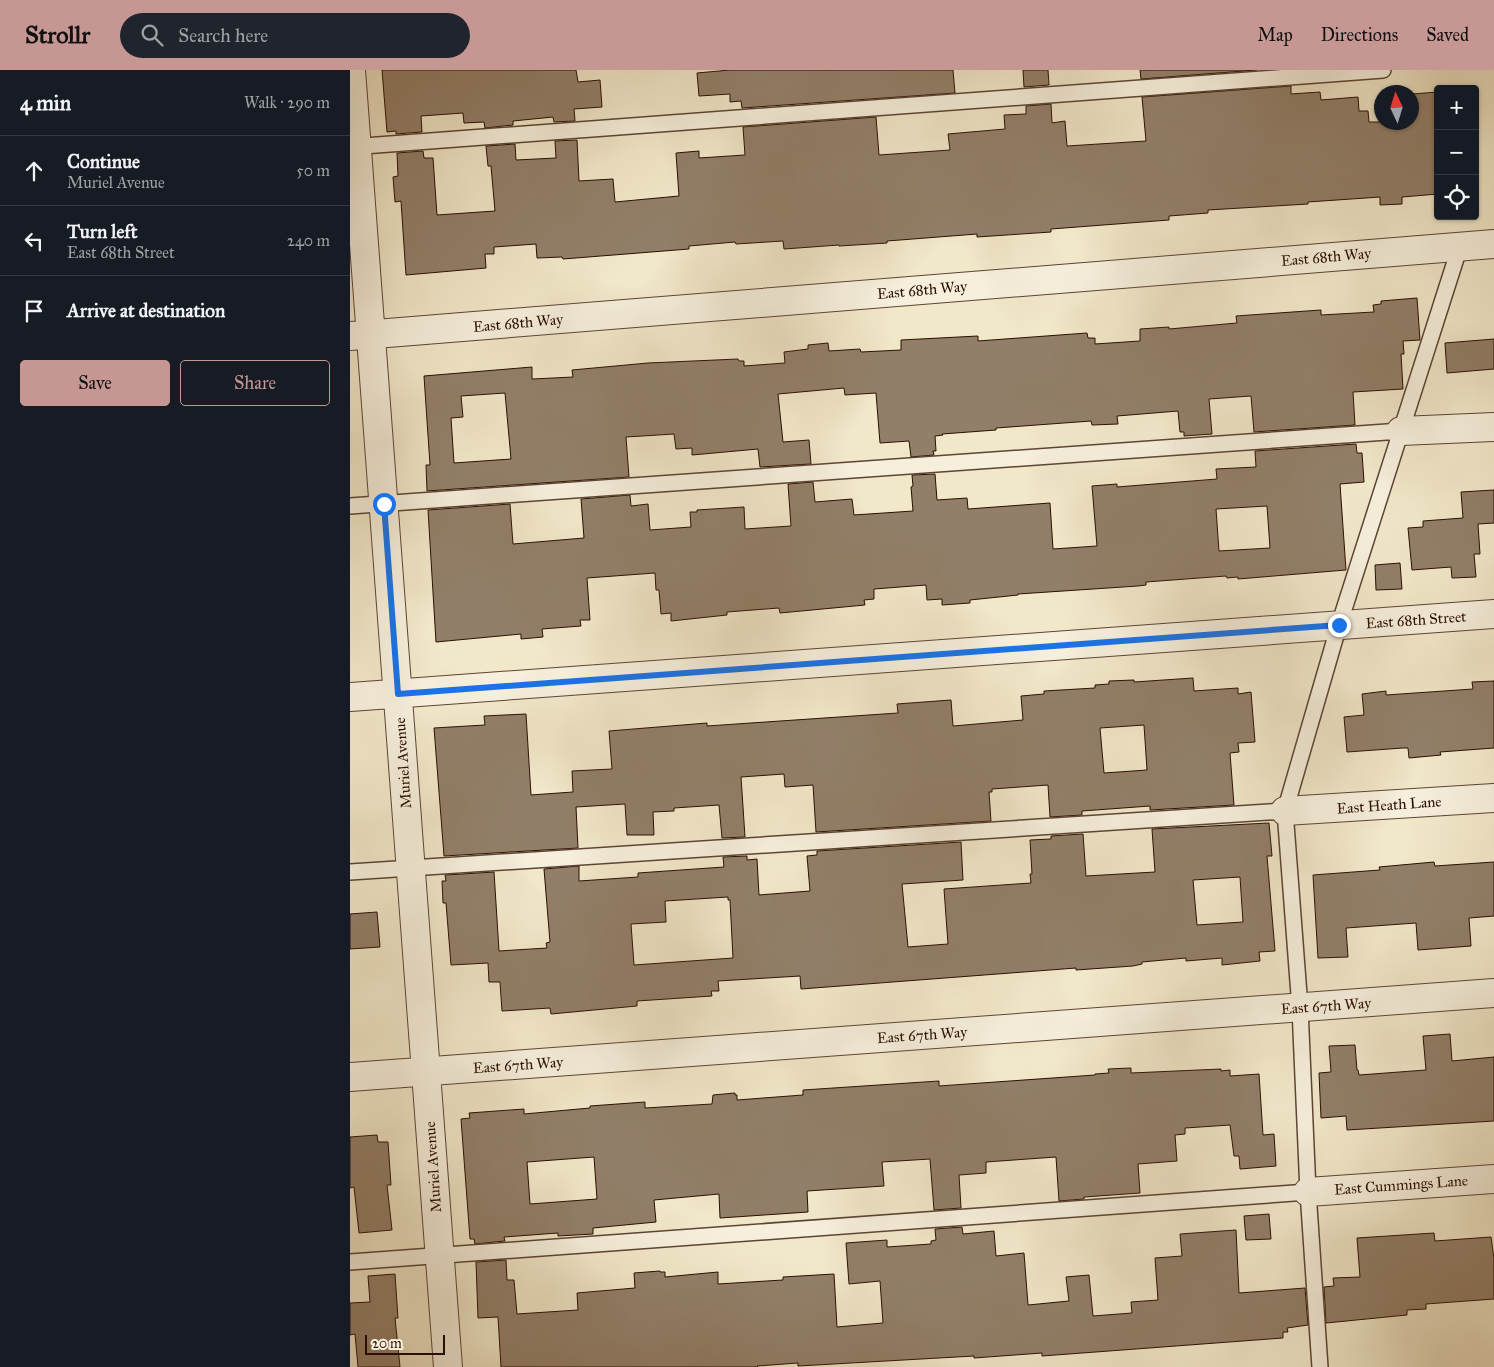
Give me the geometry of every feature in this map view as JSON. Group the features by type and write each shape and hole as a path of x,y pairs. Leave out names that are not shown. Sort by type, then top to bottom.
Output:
{"street":[{"name":"Muriel Avenue","path":"351,70 360,335 384,504 448,1367"},
{"name":"East 68th Way","path":"360,335 1494,244"},
{"path":"1401,430 1494,427"},
{"name":"East 68th Street","path":"350,697 1494,614"},
{"name":"East Heath Lane","path":"1285,811 1494,798"},
{"name":"East 67th Way","path":"350,1077 1494,994"},
{"name":"East Cummings Lane","path":"1308,1192 1494,1179"}],"lane":[{"path":"354,147 1383,70"},
{"path":"1320,1367 1308,1192 1300,1008 1285,811 1339,625 1460,246"},
{"path":"350,506 1401,430"},
{"path":"350,872 1285,811"},
{"path":"350,1262 1308,1192"}],"building":[{"path":"382,70 576,70 578,82 600,80 602,107 574,109 575,121 554,122 553,117 513,121 513,125 485,128 484,122 464,123 463,113 421,116 422,132 396,134 396,131 387,132"},
{"path":"730,70 953,70 955,93 742,108 741,101 730,102 730,94 699,96 697,73"},
{"path":"1023,70 1048,70 1049,85 1024,87"},
{"path":"1140,70 1257,70 1141,79"},
{"path":"1291,86 1291,94 1320,92 1321,100 1358,97 1359,111 1368,111 1369,122 1374,122 1374,130 1419,130 1419,93 1434,92 1434,194 1402,197 1402,204 1380,205 1380,197 1308,202 1308,204 1208,210 1208,213 1169,216 1169,220 1051,229 1051,232 977,237 977,234 839,246 784,249 783,241 736,244 735,242 689,246 689,249 563,259 562,257 537,258 536,244 494,247 494,254 485,254 486,268 406,275 401,201 395,202 393,177 398,176 397,153 423,151 424,158 433,158 437,215 495,211 491,166 488,166 486,146 515,144 516,160 556,158 555,141 577,140 579,181 613,179 615,202 679,196 676,153 699,151 699,158 745,155 743,127 876,117 879,155 950,150 948,134 1005,129 1004,115 1026,114 1026,106 1051,104 1052,123 1065,121 1067,146 1146,141 1142,97"},
{"path":"1417,298 1420,340 1403,341 1404,354 1401,354 1403,389 1353,392 1355,425 1254,432 1251,396 1209,399 1212,434 1184,436 1184,432 1180,432 1178,411 1117,416 1118,424 1092,425 1091,421 942,434 935,436 936,451 933,451 934,455 911,457 909,441 880,443 876,393 845,395 844,388 778,394 783,442 809,440 811,464 760,467 758,449 692,455 692,448 676,449 674,434 626,437 629,477 427,491 426,465 430,465 424,376 532,367 532,379 573,377 572,370 648,363 738,359 739,361 744,361 744,366 785,363 784,352 808,349 808,345 828,343 829,351 860,349 861,352 901,350 901,340 978,336 978,341 1087,333 1088,338 1095,338 1095,344 1140,341 1140,329 1169,327 1169,329 1237,323 1236,316 1321,310 1321,315 1374,312 1373,305 1381,304 1381,301","holes":["505,393 511,459 454,463 451,418 463,417 461,396"]},
{"path":"1494,339 1494,369 1447,373 1445,343"},
{"path":"1356,444 1357,453 1362,453 1364,482 1340,484 1346,570 1238,579 1238,577 1227,578 1226,576 1146,582 1146,585 1138,586 1018,594 970,600 970,603 942,605 942,599 927,600 926,585 874,589 874,599 864,600 865,605 780,613 779,608 727,612 727,615 671,621 671,613 661,614 655,573 587,578 590,620 580,620 581,626 542,629 543,637 521,639 521,634 436,642 428,510 510,504 513,544 584,538 581,499 630,495 631,506 648,504 650,530 691,527 690,512 697,512 697,510 744,507 745,529 791,526 788,484 813,482 815,502 852,499 854,515 913,511 912,475 935,474 937,500 967,498 968,509 1050,503 1053,549 1097,546 1092,486 1117,484 1117,487 1217,479 1216,469 1256,467 1255,451","holes":["1267,506 1270,548 1219,551 1216,509"]},
{"path":"1494,490 1494,523 1478,524 1480,554 1474,554 1476,577 1452,578 1451,567 1412,570 1408,528 1423,527 1423,521 1463,518 1461,492"},
{"path":"1400,563 1402,589 1376,590 1375,565"},
{"path":"1193,678 1194,691 1238,688 1238,694 1251,692 1255,742 1238,743 1239,752 1230,753 1234,805 1150,810 1150,806 1082,811 1082,815 1050,817 1048,785 992,789 992,792 989,792 991,821 816,832 813,785 785,787 784,774 741,777 745,837 722,838 719,805 674,808 674,811 653,812 654,835 627,835 625,804 576,807 578,848 444,856 434,728 485,725 484,716 526,714 531,795 573,792 572,771 612,769 609,731 707,723 707,726 898,713 897,704 951,700 953,726 1023,720 1021,696 1044,694 1044,691 1095,688 1095,685 1109,684 1109,681 1134,680 1134,682","holes":["1144,725 1147,770 1104,773 1100,728"]},
{"path":"1494,681 1494,748 1440,752 1441,755 1409,758 1408,748 1347,752 1344,717 1364,715 1362,694 1386,691 1386,695 1473,689 1472,682"},
{"path":"1269,823 1272,856 1267,856 1275,951 1259,952 1260,961 1222,965 1222,958 1186,961 1186,958 1142,962 1142,964 1133,966 1076,970 1076,968 801,989 800,976 718,981 719,991 711,991 712,996 637,1001 637,1006 551,1014 550,1008 502,1011 500,982 489,982 488,963 451,965 446,903 443,903 442,881 446,881 445,875 494,872 499,951 547,948 546,943 550,942 544,869 579,866 579,881 638,877 638,873 724,867 723,857 747,856 747,860 757,859 759,895 810,891 807,856 817,855 817,851 961,842 963,880 902,884 908,947 948,944 944,889 1031,883 1030,840 1051,839 1051,836 1083,834 1086,876 1155,872 1152,829","holes":["1240,877 1243,922 1197,925 1193,880","728,897 728,900 730,900 733,958 634,965 631,924 666,922 665,901"]},
{"path":"1434,862 1435,866 1494,862 1494,916 1469,918 1471,946 1418,950 1416,923 1346,928 1348,957 1318,958 1313,875 1380,870 1379,867"},
{"path":"377,912 380,947 350,949 350,914"},
{"path":"1450,1034 1452,1061 1494,1057 1494,1121 1347,1130 1346,1116 1321,1118 1319,1073 1331,1072 1329,1046 1355,1045 1359,1075 1426,1070 1423,1036"},
{"path":"1131,1068 1131,1073 1221,1069 1221,1071 1230,1070 1230,1076 1259,1074 1263,1135 1274,1134 1276,1166 1240,1169 1239,1156 1234,1156 1230,1125 1185,1128 1185,1134 1175,1135 1177,1161 1138,1164 1140,1193 1084,1197 1084,1199 1059,1201 1056,1157 986,1162 986,1173 959,1175 961,1208 934,1210 930,1159 882,1162 884,1186 807,1191 808,1212 720,1218 719,1194 654,1200 656,1222 593,1228 593,1234 558,1236 558,1233 504,1237 505,1241 475,1244 474,1239 470,1239 461,1119 470,1118 469,1113 524,1109 524,1114 645,1102 645,1108 712,1104 713,1095 735,1093 737,1100 803,1095 803,1090 939,1081 939,1086 1095,1075 1109,1073 1108,1069","holes":["594,1157 597,1199 530,1204 527,1162"]},
{"path":"377,1135 378,1142 388,1142 391,1185 387,1185 392,1230 359,1233 354,1187 350,1188 350,1137"},
{"path":"1269,1214 1271,1239 1246,1240 1244,1216"},
{"path":"962,1227 963,1234 994,1231 996,1256 1024,1253 1028,1305 1069,1301 1066,1277 1089,1275 1093,1316 1132,1313 1131,1302 1158,1300 1155,1258 1182,1256 1180,1234 1236,1230 1239,1293 1305,1288 1308,1325 1287,1328 1288,1332 1283,1332 1283,1338 1042,1356 1042,1353 798,1366 798,1363 758,1367 501,1367 498,1317 478,1318 476,1262 506,1260 507,1280 514,1280 517,1314 578,1310 577,1293 635,1288 634,1273 660,1271 665,1272 665,1277 718,1272 718,1284 783,1280 783,1277 834,1274 837,1327 883,1323 880,1281 849,1284 846,1243 887,1240 887,1247 931,1244 931,1241 936,1240 935,1229"},
{"path":"1434,1233 1435,1241 1491,1237 1494,1259 1494,1299 1426,1304 1426,1309 1407,1310 1407,1315 1326,1323 1324,1287 1334,1286 1333,1278 1360,1277 1357,1238"},
{"path":"395,1274 398,1318 395,1318 400,1367 358,1367 355,1334 350,1335 350,1303 370,1302 368,1276"}],"route":[{"path":"384,504 398,694 1339,625"}]}
